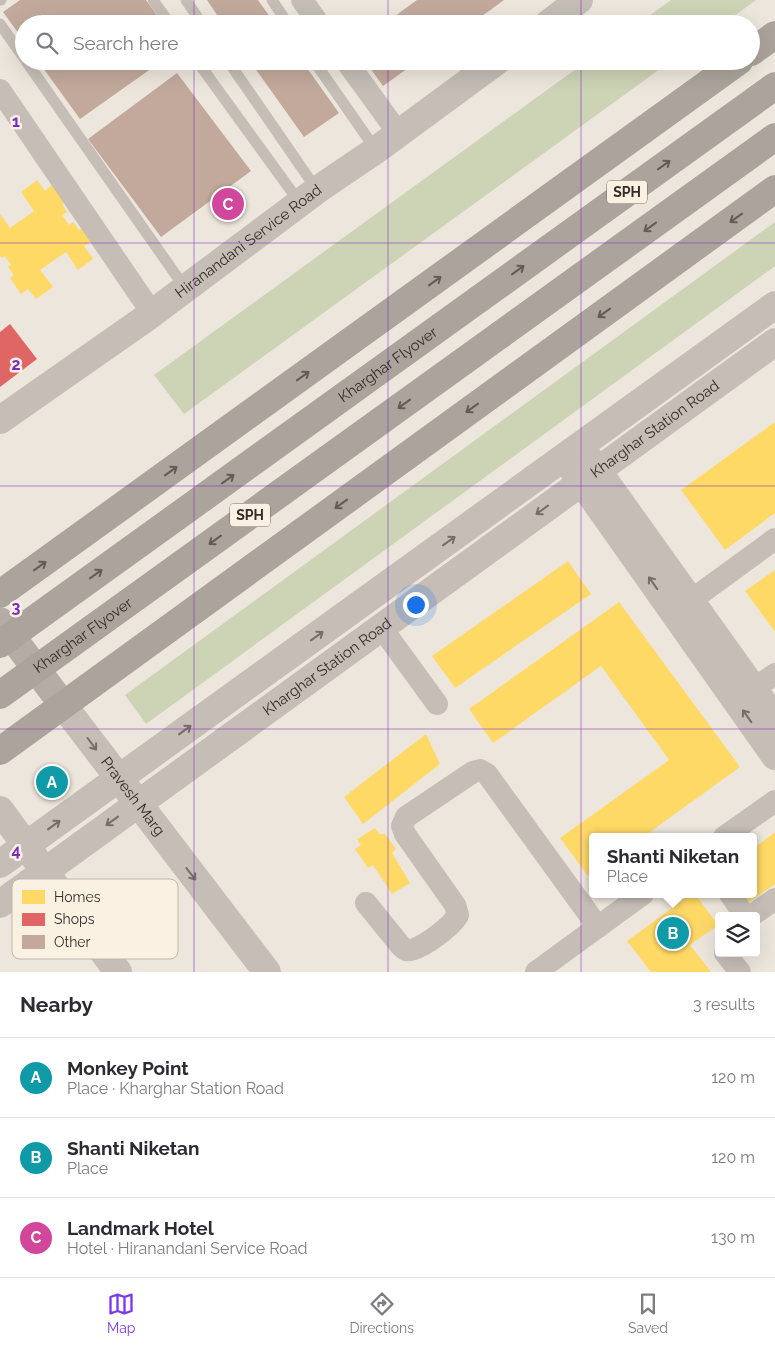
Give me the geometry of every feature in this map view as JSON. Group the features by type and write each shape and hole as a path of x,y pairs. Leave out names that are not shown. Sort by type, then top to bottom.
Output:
{"highway":[{"path":"760,46 775,35"},
{"path":"0,594 727,70"},
{"name":"Kharghar Flyover","path":"0,644 775,86"},
{"name":"Kharghar Flyover","path":"0,695 775,137"},
{"path":"0,751 775,189"}],"main road":[{"name":"Pravesh Marg","path":"0,621 63,705"}],"street":[{"path":"302,0 313,15"},
{"path":"353,70 399,134"},
{"name":"Hiranandani Service Road","path":"0,420 152,313 309,196 399,134 485,70"},
{"path":"0,90 152,313"},
{"name":"Kharghar Station Road","path":"0,864 775,304"},
{"name":"Kharghar Station Road","path":"34,879 775,342"},
{"path":"572,452 775,756"},
{"path":"589,476 694,607 775,719"},
{"path":"694,607 775,539"},
{"path":"694,607 775,557"},
{"path":"381,627 437,704"},
{"path":"753,689 775,674"},
{"name":"Pravesh Marg","path":"63,705 267,972"},
{"path":"366,902 406,950 416,949 454,923 458,915 455,905 405,834 402,826 406,817 473,772 480,770 486,774 598,927"},
{"path":"730,833 775,801"},
{"path":"0,810 51,879"},
{"name":"Kharghar Station Road","path":"0,904 12,895"},
{"path":"536,972 638,898"},
{"path":"733,898 742,912"},
{"path":"757,912 775,899"},
{"path":"728,957 740,972"},
{"path":"109,959 118,972"}],"lane":[{"path":"153,0 164,15"},
{"path":"186,0 196,15"},
{"path":"272,0 282,15"},
{"path":"0,24 15,45"},
{"path":"32,70 185,288"},
{"path":"204,70 309,196"},
{"path":"233,70 309,196"},
{"path":"320,70 376,150"}],"green space":[{"path":"671,0 756,0 735,15 650,15"},
{"path":"575,70 659,70 184,414 154,375"},
{"path":"775,222 775,266 146,724 125,695"}],"building: Homes":[{"path":"37,180 45,191 53,184 65,202 62,204 67,212 62,215 69,225 73,222 79,230 83,228 92,241 84,246 93,259 78,270 66,252 40,270 53,287 36,299 28,289 21,294 10,278 14,275 8,267 11,265 5,256 2,258 0,256 0,214 10,228 34,211 21,192"},
{"path":"775,422 775,513 725,550 681,490"},
{"path":"568,561 591,594 455,688 432,656"},
{"path":"775,570 775,632 745,591"},
{"path":"619,602 740,767 649,833 589,833 588,876 560,838 669,760 601,666 493,743 469,709"},
{"path":"426,734 440,764 363,824 344,797"},
{"path":"375,828 379,834 385,834 396,849 392,853 410,883 392,894 373,865 368,868 355,849 361,845 357,839"},
{"path":"775,832 775,884 757,897 757,846"},
{"path":"686,898 698,898 715,921 715,927 690,945 711,972 651,972 627,941"},
{"path":"740,898 755,898 745,905"}],"building: Shops":[{"path":"10,324 37,359 0,387 0,332"}],"building: Other":[{"path":"20,0 146,0 157,15 15,15 15,29 3,12"},
{"path":"207,0 258,0 269,15 217,15"},
{"path":"417,0 504,0 483,15 396,15"},
{"path":"45,70 149,70 80,119"},
{"path":"256,70 308,70 339,113 304,137"},
{"path":"371,70 405,70 383,86"},
{"path":"177,73 251,171 161,237 88,139"}],"place":[{"name":"Landmark Hotel","path":"228,204"},
{"name":"Monkey Point","path":"52,782"},
{"name":"Shanti Niketan","path":"673,933"}]}
